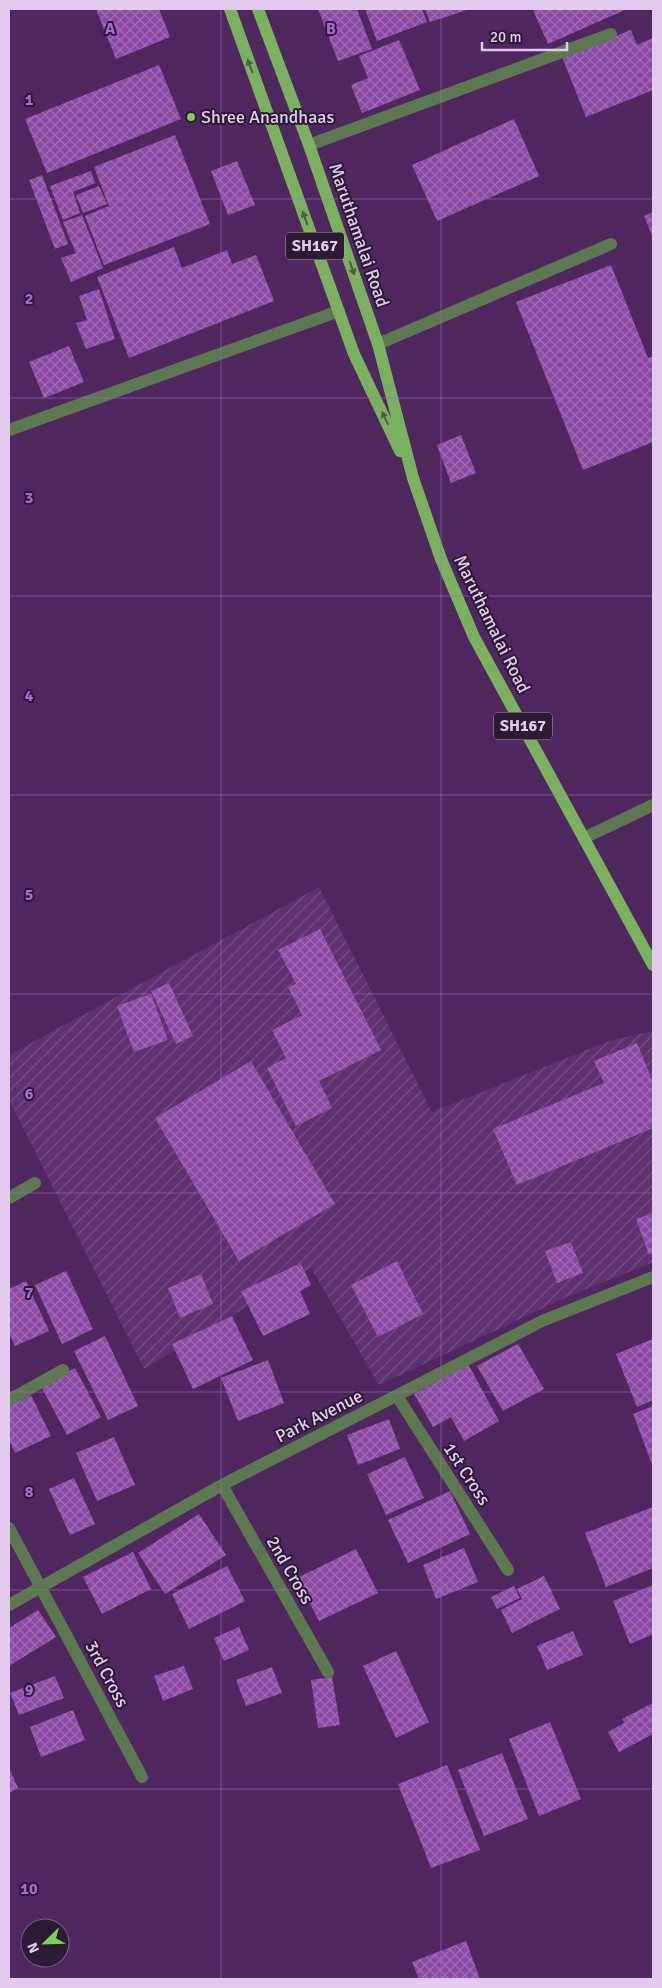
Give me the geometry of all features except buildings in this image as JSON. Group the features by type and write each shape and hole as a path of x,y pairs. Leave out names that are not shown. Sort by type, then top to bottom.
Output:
{"main road":[{"name":"Maruthamalai Road","path":"230,9 354,354 413,478"},
{"name":"Maruthamalai Road","path":"258,9 309,145 378,344 413,478 441,559 474,637 653,965"}],"street":[{"path":"309,145 611,34"},
{"path":"378,344 611,244"},
{"path":"9,430 339,310"},
{"path":"584,838 653,805"},
{"path":"9,1198 35,1183"},
{"name":"Park Avenue","path":"9,1605 222,1485 542,1321 653,1277"},
{"path":"9,1400 63,1370"},
{"name":"1st Cross","path":"397,1396 508,1570"},
{"name":"2nd Cross","path":"222,1485 328,1672"},
{"name":"3rd Cross","path":"9,1528 142,1778"}],"shaded area":[{"path":"319,887 432,1112 612,1040 653,1031 653,1262 567,1297 379,1385 311,1268 144,1369 9,1100 9,1055"}],"place":[{"name":"Shree Anandhaas","path":"191,117"}]}
